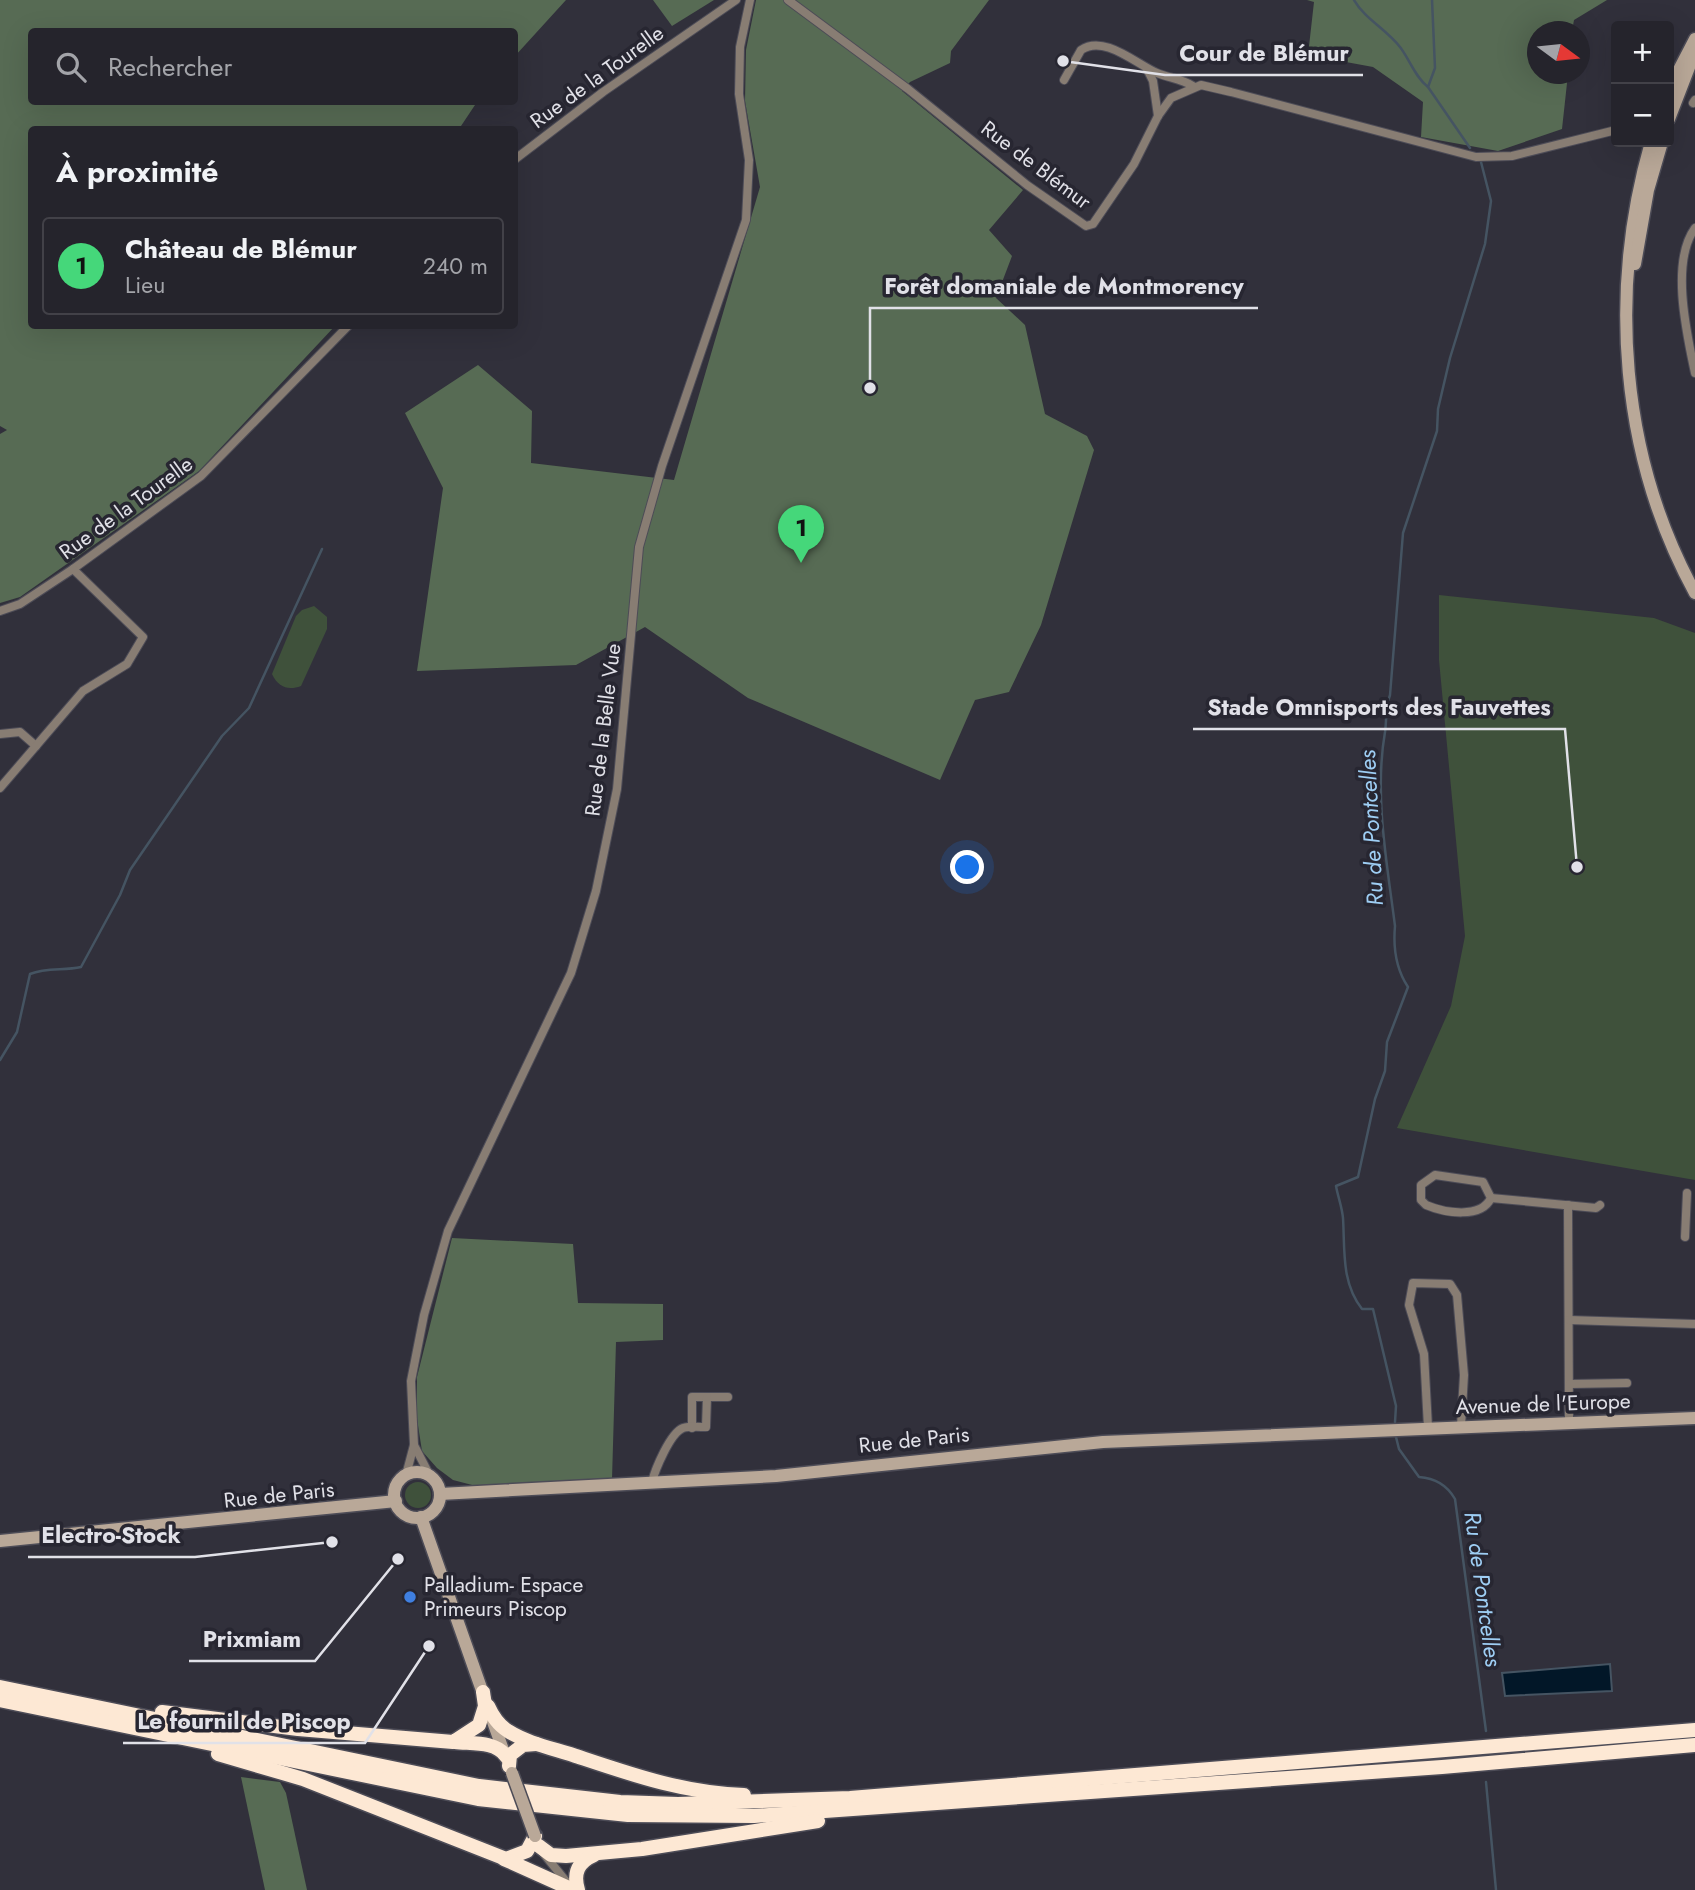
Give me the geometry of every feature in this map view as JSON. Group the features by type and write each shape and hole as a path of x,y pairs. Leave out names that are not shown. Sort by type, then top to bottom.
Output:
{"highway":[{"path":"0,1685 235,1722 486,1745 500,1749 509,1765"},
{"path":"0,1685 479,1786 554,1796 666,1804 850,1798 1695,1730"},
{"path":"453,1742 479,1725 485,1706 483,1692"},
{"path":"0,1700 478,1799 556,1809 700,1818 925,1805 1695,1745"},
{"path":"488,1706 497,1722 507,1731 541,1745 682,1789 713,1794 850,1798"},
{"path":"103,1721 303,1779 575,1890 579,1866 592,1855 604,1852"},
{"path":"509,1765 510,1755 519,1747 541,1745"},
{"path":"496,1856 516,1857 537,1841 551,1855 558,1856 642,1849 925,1805"}],"street":[{"name":"Rue de la Tourelle","path":"518,157 624,76 736,0"},
{"name":"Rue de la Belle Vue","path":"406,1475 414,1445 411,1381 424,1315 448,1231 571,973 596,891 617,789 639,547 662,466 746,220 749,160 739,94 740,47 750,0"},
{"name":"Rue de Blémur","path":"788,0 908,89 1027,185 1086,226 1093,224 1135,164 1158,116 1171,98 1194,86"},
{"path":"1672,84 1695,38"},
{"path":"1064,80 1081,50 1090,46 1111,48 1147,69 1194,86 1231,92 1476,157 1512,156 1611,131"},
{"path":"1674,106 1695,52"},
{"path":"1147,69 1153,81 1158,116"},
{"path":"1650,147 1631,223 1625,290 1632,400 1647,474 1667,533 1695,593"},
{"path":"1626,334 1642,223 1661,147"},
{"path":"1695,228 1686,251 1682,288 1695,373"},
{"name":"Rue de la Tourelle","path":"0,611 20,604 73,569 201,476 345,329"},
{"path":"0,788 83,691 127,664 143,637 73,569"},
{"path":"0,734 20,732 36,746"},
{"path":"1435,1175 1483,1182 1491,1198 1487,1206 1474,1213 1434,1209 1421,1200 1421,1185 1435,1175"},
{"path":"1685,1237 1691,1215 1687,1193"},
{"path":"1491,1198 1596,1208 1600,1205"},
{"path":"1568,1205 1569,1423"},
{"path":"1428,1427 1424,1354 1409,1305 1413,1283 1450,1284 1457,1295 1464,1376 1461,1426"},
{"path":"1569,1320 1695,1324"},
{"path":"1570,1384 1627,1383"},
{"path":"692,1428 692,1397 728,1397"},
{"path":"652,1482 655,1468 676,1434 683,1428 706,1427 707,1397"},
{"name":"Avenue de l'Europe","path":"1392,1431 1428,1427 1695,1418"},
{"name":"Rue de Paris","path":"440,1494 776,1476 1103,1442 1392,1431"},
{"name":"Rue de la Belle Vue","path":"414,1445 430,1476"},
{"path":"418,1472 430,1476 440,1494 437,1506 421,1517 402,1512 396,1501 396,1486 406,1475 418,1472"},
{"name":"Rue de Paris","path":"0,1541 396,1501"},
{"path":"421,1517 537,1841 575,1890"}],"green space":[{"path":"0,0 566,0 518,53 518,28 28,28 28,105 475,105 461,126 28,126 28,329 332,329 199,471 20,597 0,603 0,434 7,430 0,426"},
{"path":"653,0 714,0 672,26"},
{"path":"756,0 989,0 951,51 950,63 910,82 902,91 1023,190 989,230 1012,256 996,298 1025,325 1045,414 1087,436 1094,450 1041,625 1009,692 975,700 940,780 748,698 645,627 576,665 417,671 443,488 405,413 478,365 532,411 531,463 674,480 760,187 745,101 746,50"},
{"path":"1307,0 1607,0 1574,21 1527,21 1527,84 1567,84 1562,129 1498,151 1421,137 1423,102 1373,67 1308,55 1314,2"},
{"path":"1439,595 1654,618 1695,633 1695,1180 1397,1128 1451,1006 1465,936 1439,660"},
{"path":"314,606 327,617 327,629 301,686 284,687 272,674 296,616 302,610"},
{"path":"452,1238 573,1244 578,1303 663,1304 663,1340 616,1342 612,1479 476,1486 453,1480 437,1468 422,1451 417,1419 417,1377"},
{"path":"418,1482 427,1486 431,1495 427,1504 418,1508 409,1504 405,1495 409,1486"},
{"path":"241,1777 280,1782 286,1793 307,1890 265,1890"}],"water":[{"path":"1610,1664 1612,1691 1505,1696 1502,1673"}],"waterway":[{"name":"Ru de Pontcelles","path":"1354,0 1400,47 1428,87"},
{"name":"Ru de Pontcelles","path":"1432,0 1435,68 1428,87 1470,148"},
{"name":"Ru de Pontcelles","path":"1395,1422 1396,1406 1373,1309 1362,1309 1347,1277 1342,1214 1336,1186 1358,1177 1375,1099 1385,1071 1387,1042 1408,987 1398,966 1394,942 1395,926 1381,804 1382,756 1390,695 1403,533 1437,431 1438,409 1450,358 1485,244 1491,201 1481,162"},
{"path":"0,1060 17,1032 30,974 81,967 120,895 130,870 222,736 249,708 322,549"},
{"name":"Ru de Pontcelles","path":"1396,1437 1399,1449 1419,1477 1440,1483 1455,1499 1486,1731"},
{"name":"Ru de Pontcelles","path":"1486,1782 1496,1890"}],"place":[{"name":"Cour de Blémur","path":"1063,61"},
{"name":"Forêt domaniale de Montmorency","path":"870,388"},
{"name":"Château de Blémur","path":"801,563"},
{"name":"Stade Omnisports des Fauvettes","path":"1577,867"},
{"name":"Electro-Stock","path":"332,1542"},
{"name":"Prixmiam","path":"398,1559"},
{"name":"Palladium- Espace Primeurs Piscop","path":"410,1597"},
{"name":"Le fournil de Piscop","path":"429,1646"}]}
